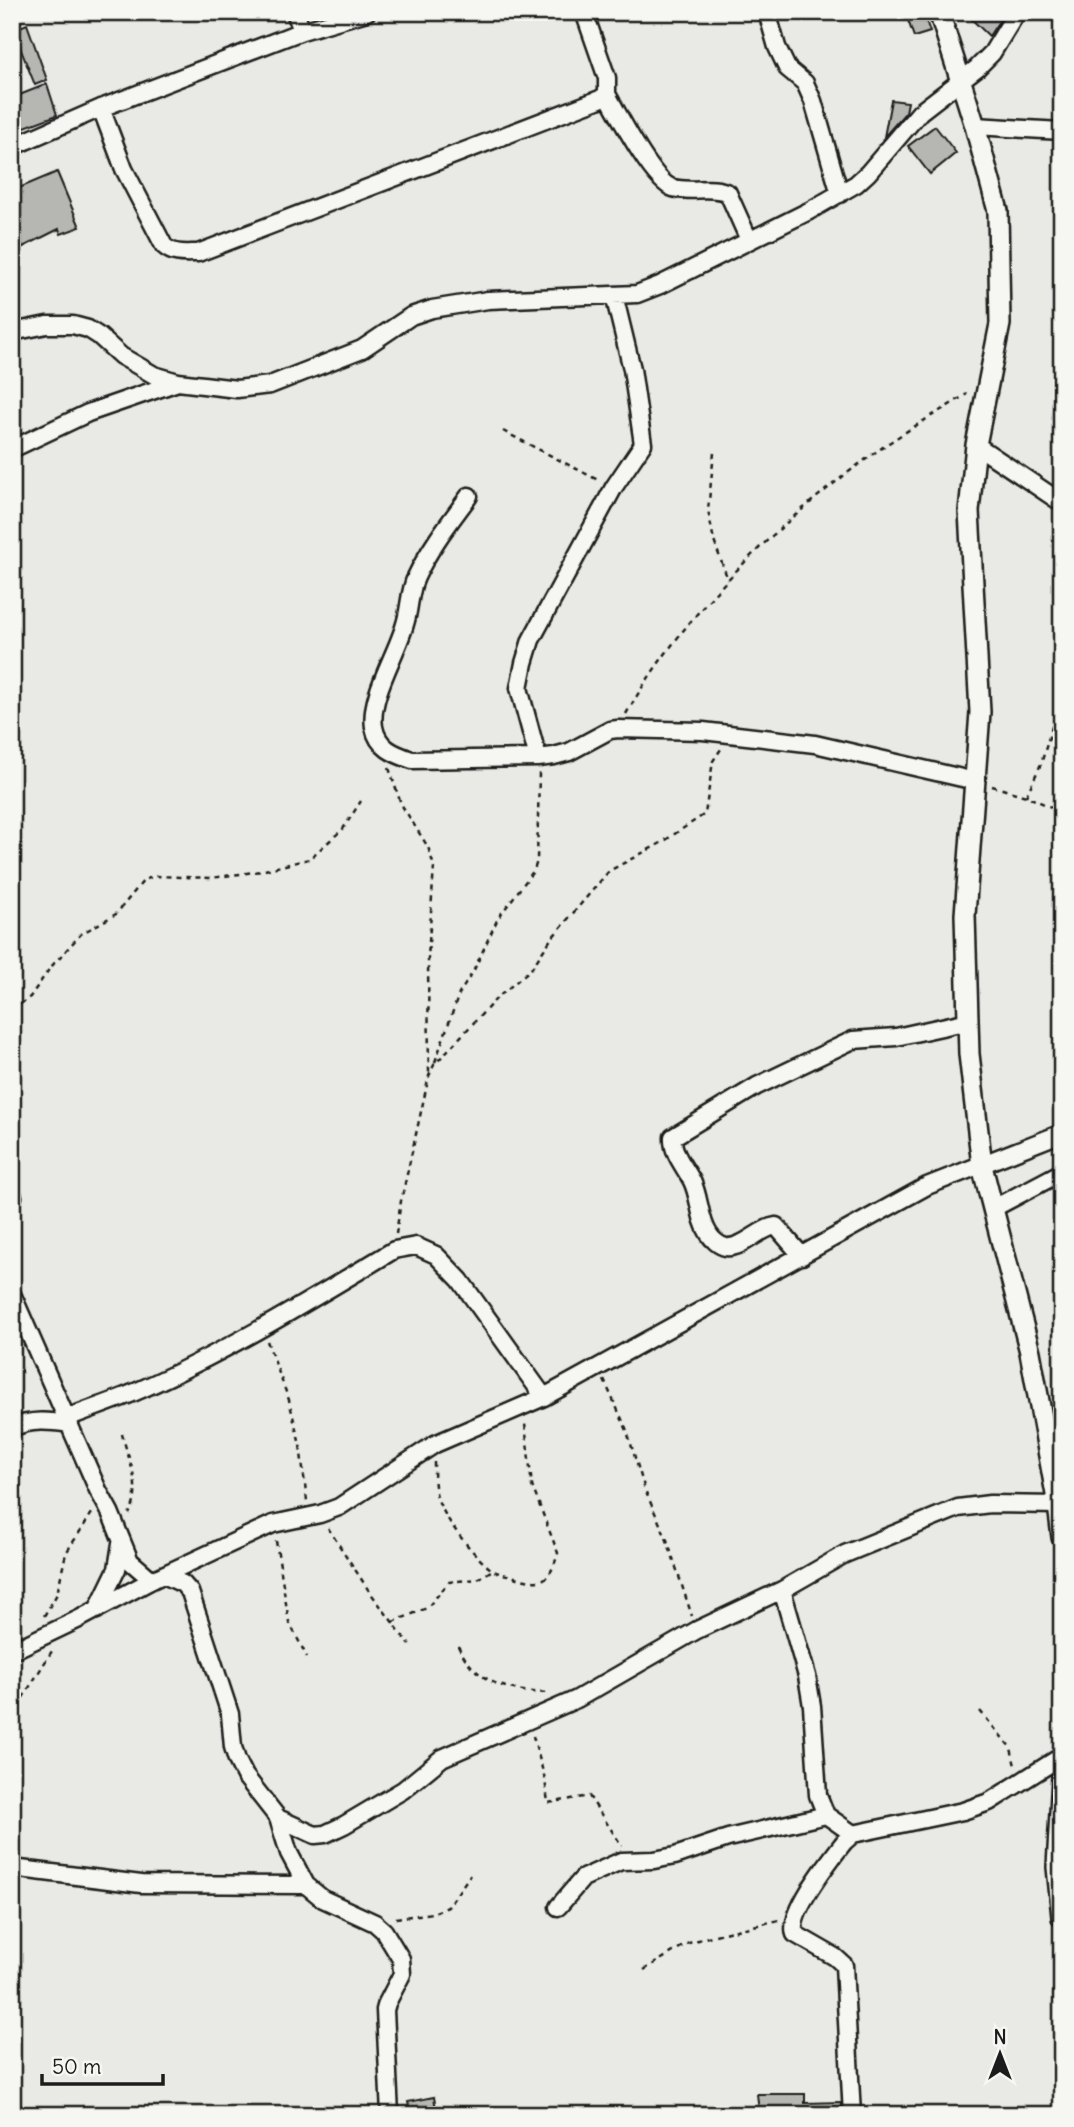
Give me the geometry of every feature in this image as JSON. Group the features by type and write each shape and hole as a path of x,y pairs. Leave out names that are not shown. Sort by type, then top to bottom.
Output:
{"street":[{"path":"295,12 302,31"},
{"path":"12,148 101,108 302,31 367,12"},
{"path":"584,12 607,78 607,94 638,148 662,182 683,190 728,193 749,240"},
{"path":"766,12 787,68 805,83 813,101 840,194"},
{"path":"939,12 998,211 1000,324 976,445 969,511 980,712 965,915 970,1054 982,1166 1030,1352 1062,1537"},
{"path":"12,332 73,325 88,329 121,356 154,375 178,382 237,389 270,385 362,349 411,316 432,309 488,300 636,294 660,285 840,194 868,173 920,112 992,52 1017,12"},
{"path":"101,108 124,169 164,246 170,251 198,253 600,99 607,94"},
{"path":"975,127 1062,131"},
{"path":"538,758 520,695 520,682 531,640 614,487 644,441 632,369 614,295"},
{"path":"12,449 88,413 178,382"},
{"path":"976,445 1062,503"},
{"path":"469,496 440,536 415,579 405,624 379,694 374,725 384,748 394,754 412,760 538,758 569,752 610,730 703,731 815,744 975,781"},
{"path":"802,1256 776,1226 769,1227 738,1245 728,1248 719,1245 708,1233 693,1183 673,1149 673,1137 757,1086 853,1040 896,1037 969,1021"},
{"path":"12,1651 273,1524 339,1507 435,1444 544,1397 927,1186 1062,1133"},
{"path":"992,1209 1062,1172"},
{"path":"12,1428 38,1421 69,1421 141,1390 262,1328 394,1250 410,1246 421,1247 436,1255 460,1280 544,1397"},
{"path":"12,1294 130,1561 158,1578 183,1584 190,1591 230,1714 233,1748 237,1760 245,1776 278,1818 289,1853 306,1885 323,1899 375,1923 384,1931 401,1959 402,1974 386,2010 390,2115"},
{"path":"278,1818 315,1835 325,1834 403,1790 442,1758 577,1699 697,1630 782,1590 845,1554 958,1508 989,1504 1058,1506"},
{"path":"97,1609 117,1569 120,1536"},
{"path":"782,1590 807,1676 812,1706 816,1785 826,1815 853,1834"},
{"path":"852,2115 844,1965 795,1934 793,1924 797,1911 844,1842 853,1834 963,1811 989,1802 1062,1756"},
{"path":"1062,1776 1057,1867 1062,1917"},
{"path":"558,1907 583,1878 621,1861 654,1860 674,1856 728,1838 826,1815"},
{"path":"12,1868 141,1884 306,1885"}],"path":[{"path":"618,729 678,636 710,597 728,580 805,508 868,457 988,381"},
{"path":"503,431 614,487"},
{"path":"713,453 708,510 714,541 728,580"},
{"path":"1026,796 1041,764 1055,720"},
{"path":"434,1065 496,999 531,969 551,939 609,871 661,843 705,814 713,761 737,735"},
{"path":"394,1250 401,1201 429,1076 459,994 473,972 498,918 534,870 537,861 540,787 538,758"},
{"path":"389,767 401,804 428,847 434,866 428,970 429,1076"},
{"path":"975,781 1026,796 1062,812"},
{"path":"12,1010 30,997 50,968 81,934 116,914 144,880 155,876 211,878 261,871 310,859 344,829 361,802"},
{"path":"262,1328 289,1400 300,1445 307,1500 320,1514 336,1543 410,1645"},
{"path":"598,1367 626,1428 645,1490 667,1540 697,1630"},
{"path":"435,1444 434,1478 439,1504 457,1532 492,1571 536,1583 550,1573 557,1555 532,1486 523,1407"},
{"path":"120,1536 137,1493 121,1434"},
{"path":"28,1643 57,1594 66,1553 103,1498"},
{"path":"273,1524 289,1622 307,1657"},
{"path":"393,1622 427,1608 449,1582 478,1579 492,1571"},
{"path":"12,1715 45,1659 57,1646"},
{"path":"458,1646 470,1667 511,1690 552,1693 577,1699"},
{"path":"980,1712 1012,1748 1020,1782"},
{"path":"536,1719 534,1744 545,1779 548,1803 589,1796 632,1860"},
{"path":"375,1923 432,1913 448,1907 470,1875"},
{"path":"644,1970 686,1944 780,1920 797,1911"}],"building":[{"path":"905,12 923,12 930,32 914,37"},
{"path":"964,12 1005,12 989,36"},
{"path":"27,24 47,80 35,85 13,30"},
{"path":"47,84 57,115 17,130 12,98"},
{"path":"891,100 908,102 906,112 884,137"},
{"path":"935,126 956,153 930,174 908,146"},
{"path":"57,172 80,227 61,234 59,229 19,249 12,229 12,191"},
{"path":"757,2094 805,2094 805,2103 841,2102 841,2115 770,2115 770,2110 759,2111"},
{"path":"434,2097 437,2115 411,2115 408,2102"}]}
